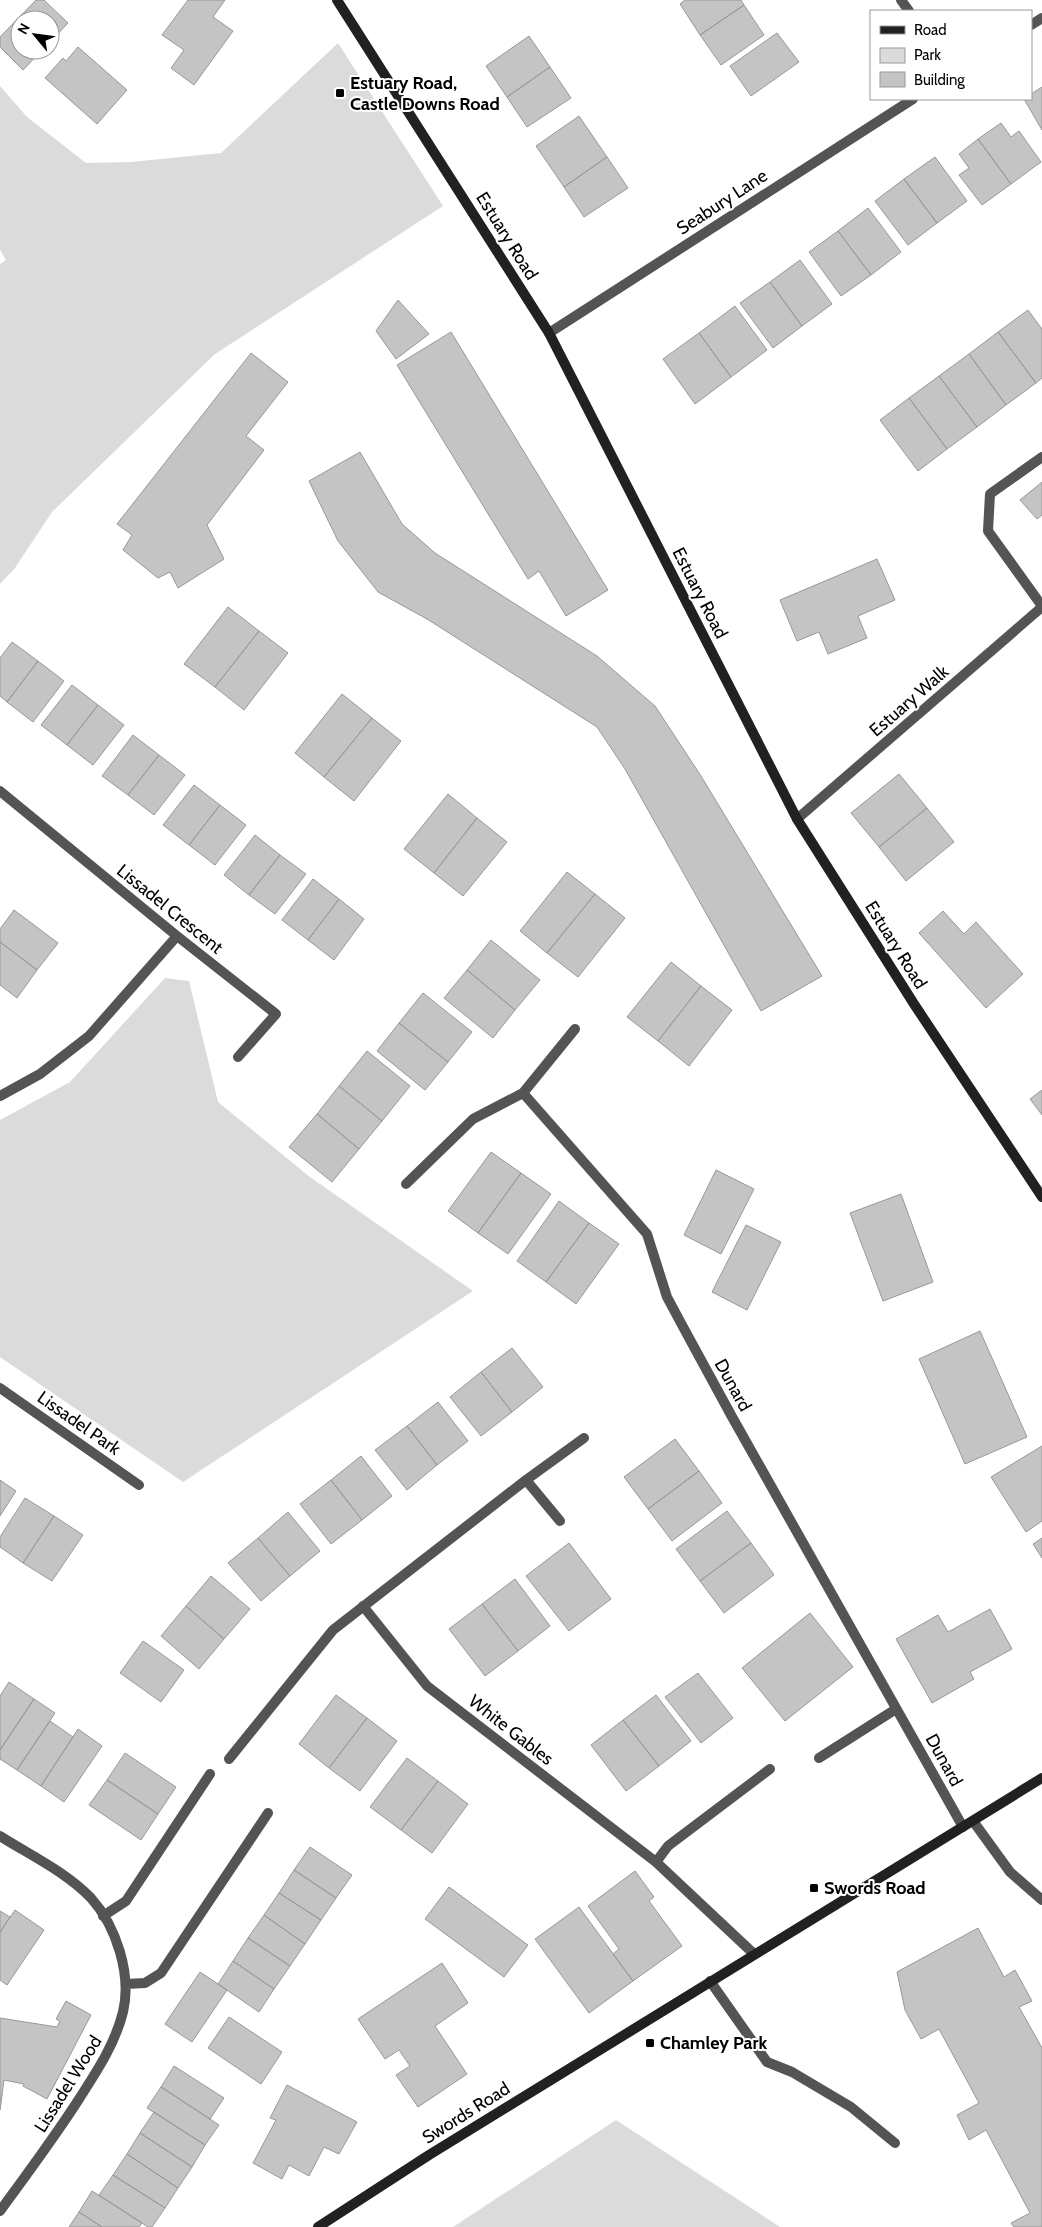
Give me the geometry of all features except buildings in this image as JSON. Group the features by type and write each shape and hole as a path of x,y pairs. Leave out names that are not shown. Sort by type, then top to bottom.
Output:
{"street":[{"name":"Estuary Road","path":"337,0 549,333 797,820 914,1004 1042,1197"},
{"name":"Seabury Lane","path":"549,333 911,100"},
{"name":"Estuary Walk","path":"797,820 1042,606 988,531 990,494 1042,457"},
{"name":"Lissadel Crescent","path":"0,791 177,936 276,1014 238,1057"},
{"path":"0,1096 40,1074 90,1036 177,936"},
{"path":"406,1184 473,1119 523,1093 575,1029"},
{"name":"Dunard","path":"523,1093 647,1234 667,1297 731,1416 963,1827"},
{"name":"Lissadel Park","path":"0,1388 139,1485"},
{"path":"229,1759 333,1630 526,1480 584,1438"},
{"path":"526,1480 560,1521"},
{"name":"White Gables","path":"363,1606 428,1686 656,1862 754,1954"},
{"path":"819,1758 896,1709"},
{"path":"656,1862 668,1846 770,1769"},
{"path":"103,1916 126,1901 210,1774"},
{"name":"Swords Road","path":"318,2227 429,2155 1042,1778"},
{"path":"126,1984 145,1983 161,1973 268,1813"},
{"path":"973,1821 1010,1872 1042,1900"},
{"name":"Lissadel Wood","path":"0,1836 69,1879 91,1899 114,1933 122,1959 126,1984 124,2010 114,2042 56,2134 0,2211"},
{"path":"710,1982 767,2062 792,2072 851,2107 895,2143"}],"green space":[{"path":"338,43 443,206 215,354 52,512 15,568 0,584 0,264 6,260 0,250 0,86 27,117 86,163 131,162 221,153"},
{"path":"165,978 189,981 218,1102 310,1177 473,1291 183,1482 0,1357 0,1120 70,1082"},
{"path":"616,2120 780,2227 453,2227"}],"place":[{"name":"Estuary Road, Castle Downs Road","path":"340,93"},
{"name":"Swords Road","path":"814,1888"},
{"name":"Chamley Park","path":"650,2043"}]}
